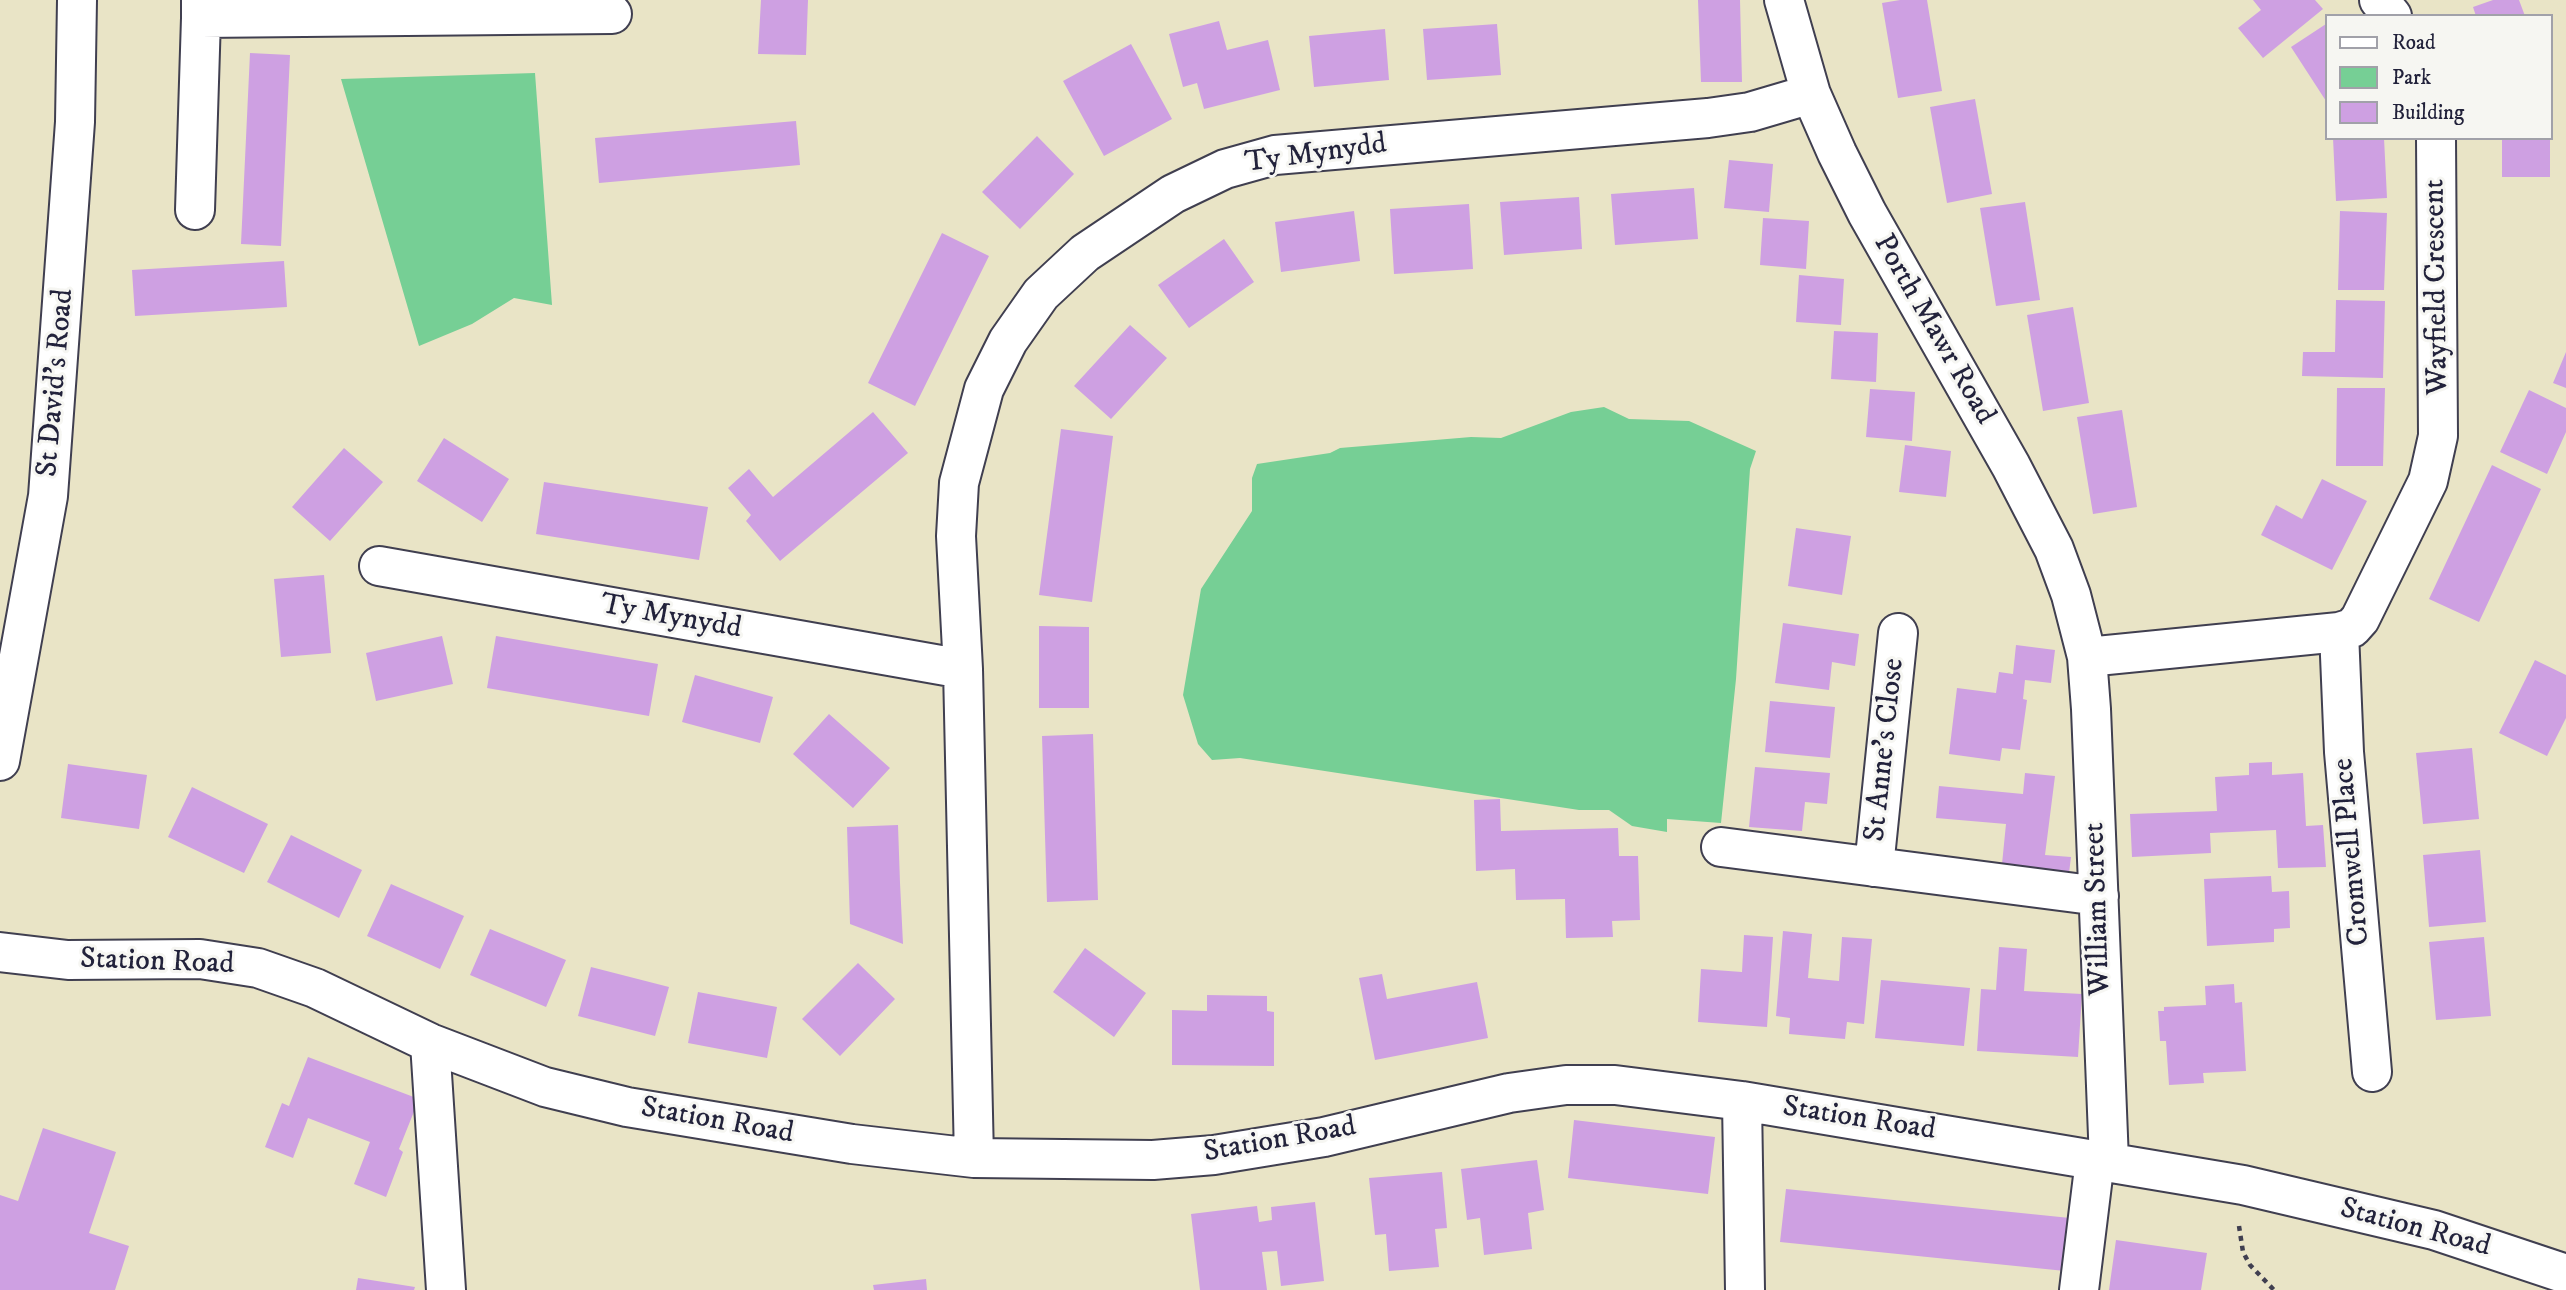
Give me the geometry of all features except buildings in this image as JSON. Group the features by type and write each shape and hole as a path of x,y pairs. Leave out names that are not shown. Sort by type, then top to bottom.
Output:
{"street":[{"name":"St David's Road","path":"0,761 48,496 75,122 77,0"},
{"name":"Porth Mawr Road","path":"1784,0 1811,94 1867,213 2011,466 2054,549 2071,596 2087,657"},
{"path":"2379,0 2390,14"},
{"path":"195,210 201,9 612,14"},
{"name":"Ty Mynydd","path":"974,1158 963,669 956,536 959,483 984,388 1008,341 1041,295 1085,253 1124,224 1173,194 1225,169 1275,156 1708,118 1763,109 1811,94"},
{"name":"Wayfield Crescent","path":"2339,632 2352,628 2369,605 2428,481 2438,436 2437,140"},
{"name":"Ty Mynydd","path":"379,566 963,669"},
{"path":"2087,657 2339,632"},
{"name":"Cromwell Place","path":"2339,632 2344,752 2372,1072"},
{"name":"St Anne's Close","path":"1874,867 1898,633"},
{"name":"William Street","path":"2079,1290 2102,1160 2099,896 2087,657"},
{"name":"St Anne's Close","path":"1721,847 2099,896"},
{"name":"Station Road","path":"0,952 68,960 200,959 258,968 315,988 430,1043 545,1087 627,1107 852,1144 974,1158 1140,1160 1214,1155 1324,1137 1497,1096 1566,1085 1641,1088 1742,1101 2243,1185 2434,1230 2566,1274"},
{"path":"430,1043 446,1290"},
{"path":"1742,1101 1745,1290"}],"path":[{"path":"2243,1185 2239,1225 2243,1252 2250,1265 2274,1290"}],"green space":[{"path":"535,73 552,305 514,298 472,324 419,346 341,79"},
{"path":"1604,407 1629,419 1689,421 1756,451 1750,469 1736,679 1721,823 1667,819 1667,832 1632,826 1609,810 1579,810 1240,758 1212,760 1198,744 1183,695 1201,589 1252,511 1252,478 1257,464 1330,453 1340,448 1471,437 1501,438 1571,412"}]}
